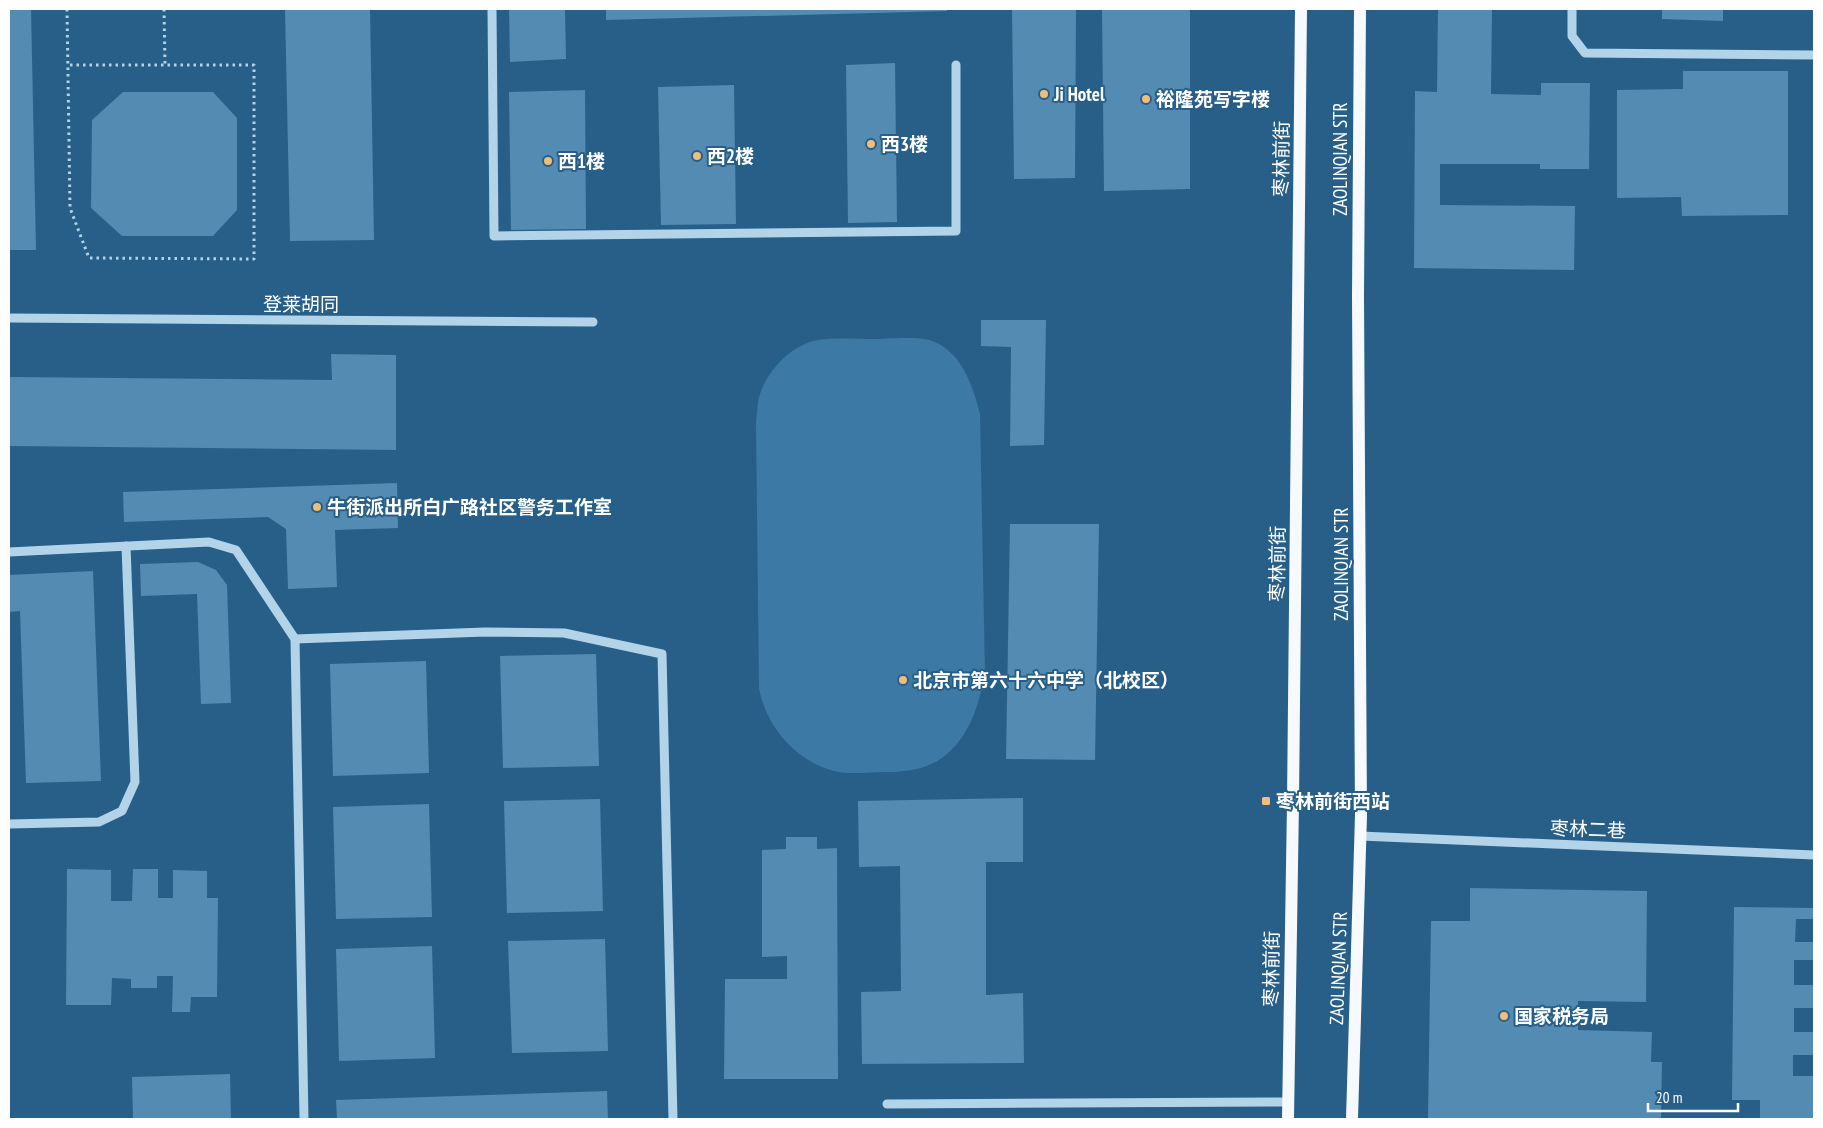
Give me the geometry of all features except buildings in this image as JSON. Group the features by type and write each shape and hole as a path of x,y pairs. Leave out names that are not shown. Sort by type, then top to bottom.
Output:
{"main road":[{"name":"枣林前街","path":"1288,1119 1301,9"},
{"name":"ZAOLINQIAN STR","path":"1352,1119 1360,836 1358,296 1360,9"}],"street":[{"path":"492,9 494,236 956,231 956,66"},
{"path":"1572,9 1572,36 1585,53 1814,55"},
{"name":"登莱胡同","path":"9,318 593,322"},
{"path":"9,552 209,542 236,550 295,639 304,1119"},
{"path":"9,824 99,822 122,811 135,782 126,546"},
{"path":"295,639 485,632 564,633 662,654 673,1119"},
{"name":"枣林二巷","path":"1360,836 1814,855"},
{"path":"887,1104 1288,1102"}],"path":[{"path":"67,9 70,208 89,258 254,259 254,65 68,64"},
{"path":"164,9 165,65"}],"shaded area":[{"path":"917,338 929,340 940,345 957,360 974,392 980,414 985,675 976,710 966,731 952,750 942,758 921,768 907,771 846,773 820,766 807,759 784,740 768,716 759,688 756,424 757,407 762,388 779,363 795,349 804,344 820,340"}],"place":[{"name":"Ji Hotel","path":"1044,94"},
{"name":"裕隆苑写字楼","path":"1146,99"},
{"name":"西3楼","path":"871,144"},
{"name":"西2楼","path":"697,156"},
{"name":"西1楼","path":"548,161"},
{"name":"牛街派出所白广路社区警务工作室","path":"317,507"},
{"name":"北京市第六十六中学（北校区）","path":"903,680"},
{"name":"枣林前街西站","path":"1266,801"},
{"name":"国家税务局","path":"1504,1016"}]}
